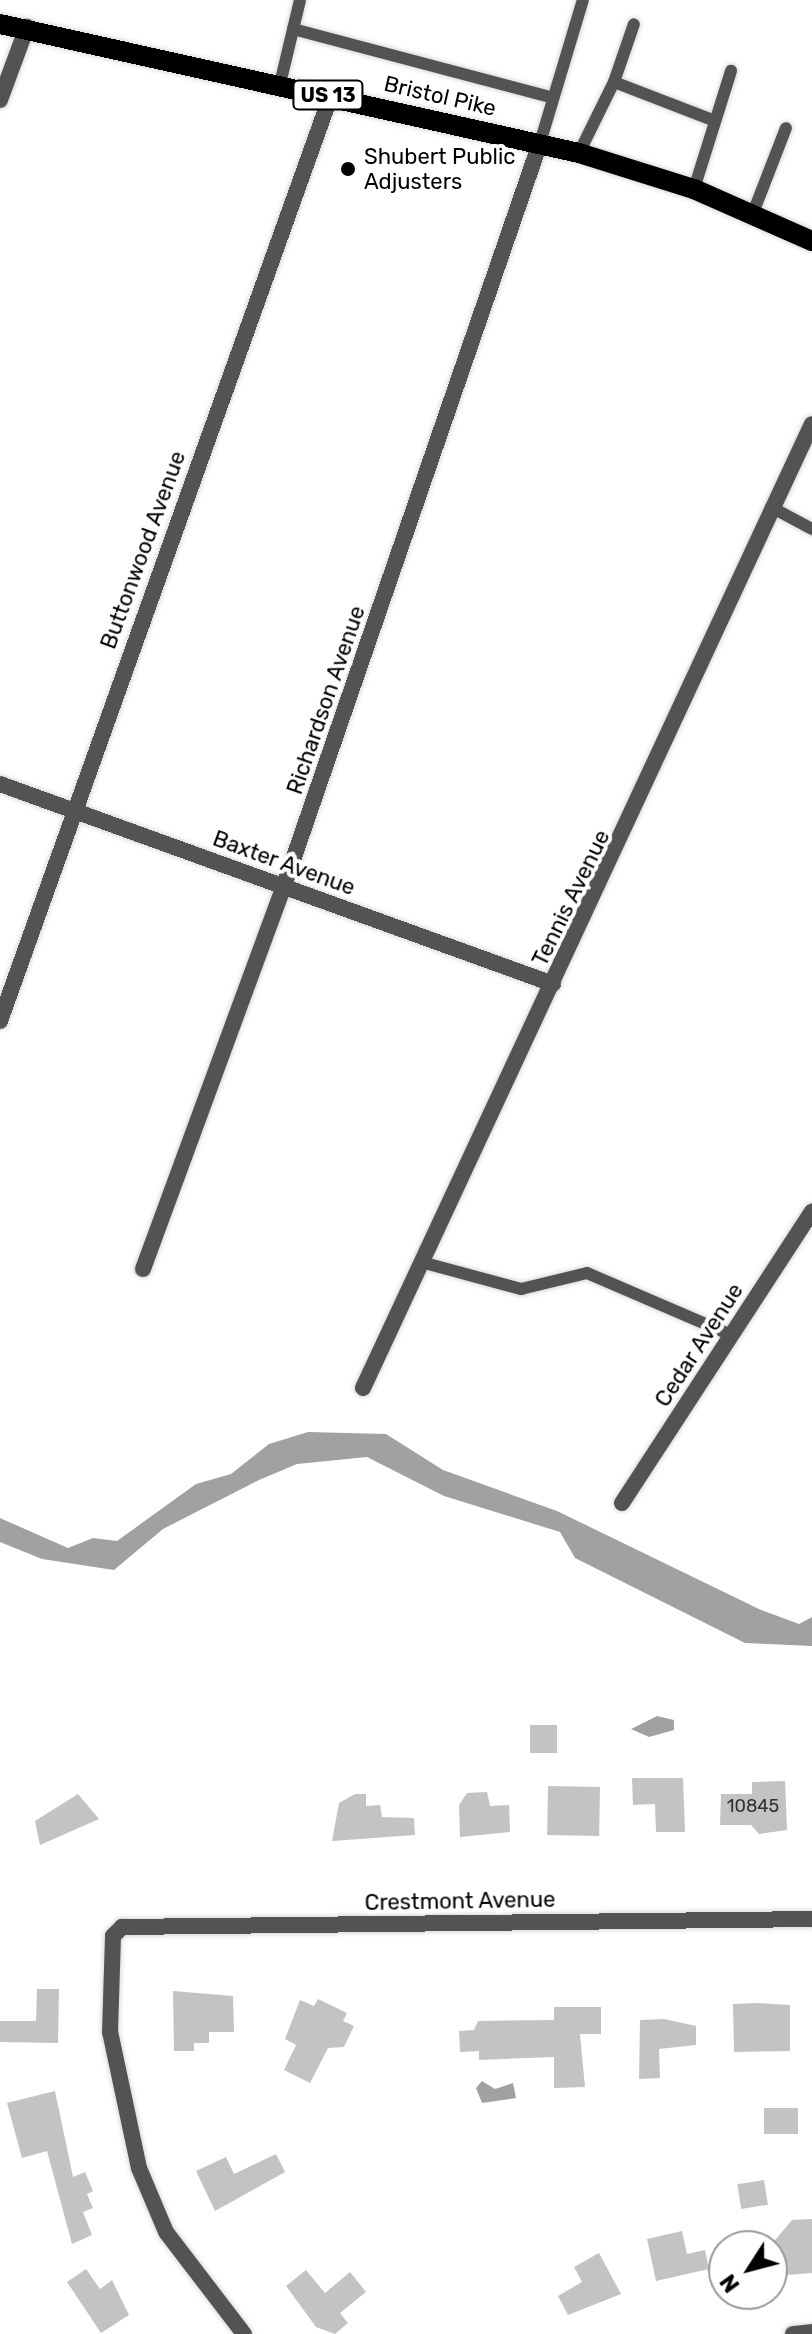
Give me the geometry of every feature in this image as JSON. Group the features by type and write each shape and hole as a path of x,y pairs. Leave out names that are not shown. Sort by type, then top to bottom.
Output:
{"main road":[{"name":"Bristol Pike","path":"0,24 27,27 579,153 694,189 812,241"}],"street":[{"path":"0,100 27,27"},
{"name":"Buttonwood Avenue","path":"0,1021 331,95"},
{"name":"Richardson Avenue","path":"143,1269 284,886 540,143"},
{"name":"Tennis Avenue","path":"363,1388 812,424"},
{"name":"Baxter Avenue","path":"0,784 74,808 553,984"},
{"name":"Cedar Avenue","path":"622,1503 812,1212"},
{"name":"Crestmont Avenue","path":"244,2334 166,2232 139,2168 110,2032 113,1936 122,1927 812,1919"},
{"path":"793,2334 812,2332"}],"lane":[{"path":"280,84 300,0"},
{"path":"540,143 550,97 583,0"},
{"path":"579,153 614,82 634,24"},
{"path":"293,29 550,97"},
{"path":"694,189 731,71"},
{"path":"614,82 715,121"},
{"path":"753,213 786,128"},
{"path":"771,507 812,529"},
{"path":"421,1262 521,1289 587,1273 731,1335"}],"shaded area":[{"path":"308,1432 386,1434 443,1470 557,1511 759,1609 799,1624 812,1617 812,1646 745,1643 575,1558 560,1532 444,1496 367,1457 297,1464 259,1480 163,1529 114,1570 42,1559 0,1542 0,1518 68,1548 93,1538 117,1541 196,1484 231,1474 269,1444"},
{"path":"657,1716 674,1720 674,1730 649,1737 631,1729"},
{"path":"482,2081 495,2089 513,2083 516,2098 482,2103 476,2088"}],"building":[{"path":"530,1725 557,1725 557,1753 530,1753"},
{"path":"632,1778 683,1778 685,1832 656,1832 655,1804 633,1805"},
{"path":"785,1781 787,1830 759,1834 751,1825 720,1825 721,1794 752,1794 752,1782"},
{"path":"548,1786 600,1787 599,1836 547,1835"},
{"path":"487,1792 490,1806 509,1805 510,1832 460,1837 459,1805 467,1793"},
{"path":"78,1794 99,1819 40,1845 35,1821"},
{"path":"355,1794 366,1794 366,1806 380,1805 382,1817 414,1818 415,1835 332,1841 339,1803"},
{"path":"37,1989 59,1989 58,2043 0,2042 0,2021 36,2021"},
{"path":"173,1991 233,1996 234,2032 209,2032 209,2043 194,2043 194,2051 174,2051"},
{"path":"318,1999 347,2013 343,2021 354,2026 344,2047 328,2048 310,2083 284,2070 296,2045 285,2039 300,2000 314,2006"},
{"path":"733,2004 790,2005 790,2051 734,2052"},
{"path":"554,2007 601,2007 601,2034 580,2034 585,2087 554,2088 554,2057 479,2060 479,2051 460,2052 459,2031 474,2030 478,2021 554,2020"},
{"path":"664,2019 696,2026 696,2045 659,2049 660,2078 639,2079 640,2020"},
{"path":"55,2091 73,2177 85,2172 93,2191 87,2194 93,2208 83,2212 92,2235 72,2244 47,2151 22,2158 7,2103"},
{"path":"764,2108 798,2108 798,2134 764,2134"},
{"path":"276,2154 285,2172 215,2211 196,2171 226,2157 234,2174"},
{"path":"764,2180 768,2205 741,2209 737,2184"},
{"path":"812,2219 812,2273 788,2275 788,2230 784,2230 792,2220"},
{"path":"682,2231 687,2254 705,2250 708,2269 656,2281 647,2239"},
{"path":"599,2253 621,2294 568,2315 558,2296 582,2282 574,2267"},
{"path":"86,2269 100,2289 112,2280 129,2315 101,2333 67,2282"},
{"path":"306,2270 325,2293 350,2272 366,2292 340,2313 348,2323 335,2334 316,2327 286,2286"}],"place":[{"name":"Shubert Public Adjusters","path":"348,169"}]}
